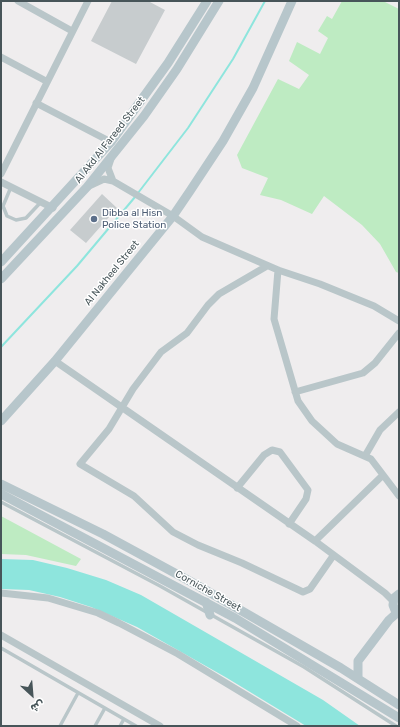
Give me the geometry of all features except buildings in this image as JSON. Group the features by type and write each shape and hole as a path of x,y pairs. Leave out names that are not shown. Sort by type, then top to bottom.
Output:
{"main road":[{"name":"Al Akd Al Fareed Street","path":"1,262 53,208 111,142 168,63 207,1"},
{"name":"Al Akd Al Fareed Street","path":"1,279 87,187 112,157 144,116 177,69 219,1"},
{"name":"Al Nakheel Street","path":"1,421 55,361 173,216 207,166 253,88 292,1"},
{"name":"Corniche Street","path":"1,484 145,556 341,668 399,705"},
{"name":"Corniche Street","path":"1,494 206,602 299,656 397,716"},
{"path":"206,602 210,615"},
{"path":"341,668 358,661 389,620 396,604"},
{"path":"284,656 299,656"},
{"path":"358,661 358,678"}],"street":[{"path":"1,174 46,81 88,1"},
{"path":"21,2 72,31"},
{"path":"1,57 46,81"},
{"path":"36,103 111,142"},
{"path":"112,157 108,163 108,168 113,181"},
{"path":"87,187 104,179 113,181 173,216 202,237 267,266 320,284 374,306 399,322"},
{"path":"1,182 53,208"},
{"path":"267,266 228,288 212,300 187,333 167,347 153,361 109,429 80,464 134,496 149,507 174,532 198,545 242,563 304,592 310,590 333,556"},
{"path":"278,270 274,320 298,401 312,421 337,444 371,459 399,496"},
{"path":"295,392 362,373 375,363 399,333"},
{"path":"55,361 315,541 333,556 385,593 396,604"},
{"path":"365,456 380,430 399,412"},
{"path":"237,488 264,455 272,450 280,452 308,490 306,499 289,524"},
{"path":"315,541 383,475"},
{"path":"1,593 48,598 98,613 178,654 297,726"},
{"path":"1,635 160,726"}],"lane":[{"path":"11,187 2,206 8,216 16,220 26,218 41,202"},
{"path":"1,502 123,566 284,656 396,726"},
{"path":"1,648 136,726"},
{"path":"60,726 78,693"},
{"path":"95,726 105,708"},
{"path":"120,726 124,719"}],"green space":[{"path":"342,1 383,1 399,9 399,273 396,272 380,244 362,225 324,196 312,214 281,200 260,195 268,178 242,168 237,155 278,79 299,89 309,75 289,61 297,42 320,54 328,38 318,31 327,16 332,19"},
{"path":"1,516 81,559 76,566 26,555 1,554"}],"water":[{"path":"1,559 33,560 67,568 106,580 141,595 323,700 360,726 306,726 227,678 137,627 91,607 60,597 29,590 1,589"}],"waterway":[{"path":"138,193 188,128 233,59 265,1"},
{"path":"1,347 77,266 135,197"}],"place":[{"name":"Dibba al Hisn Police Station","path":"94,219"}]}
